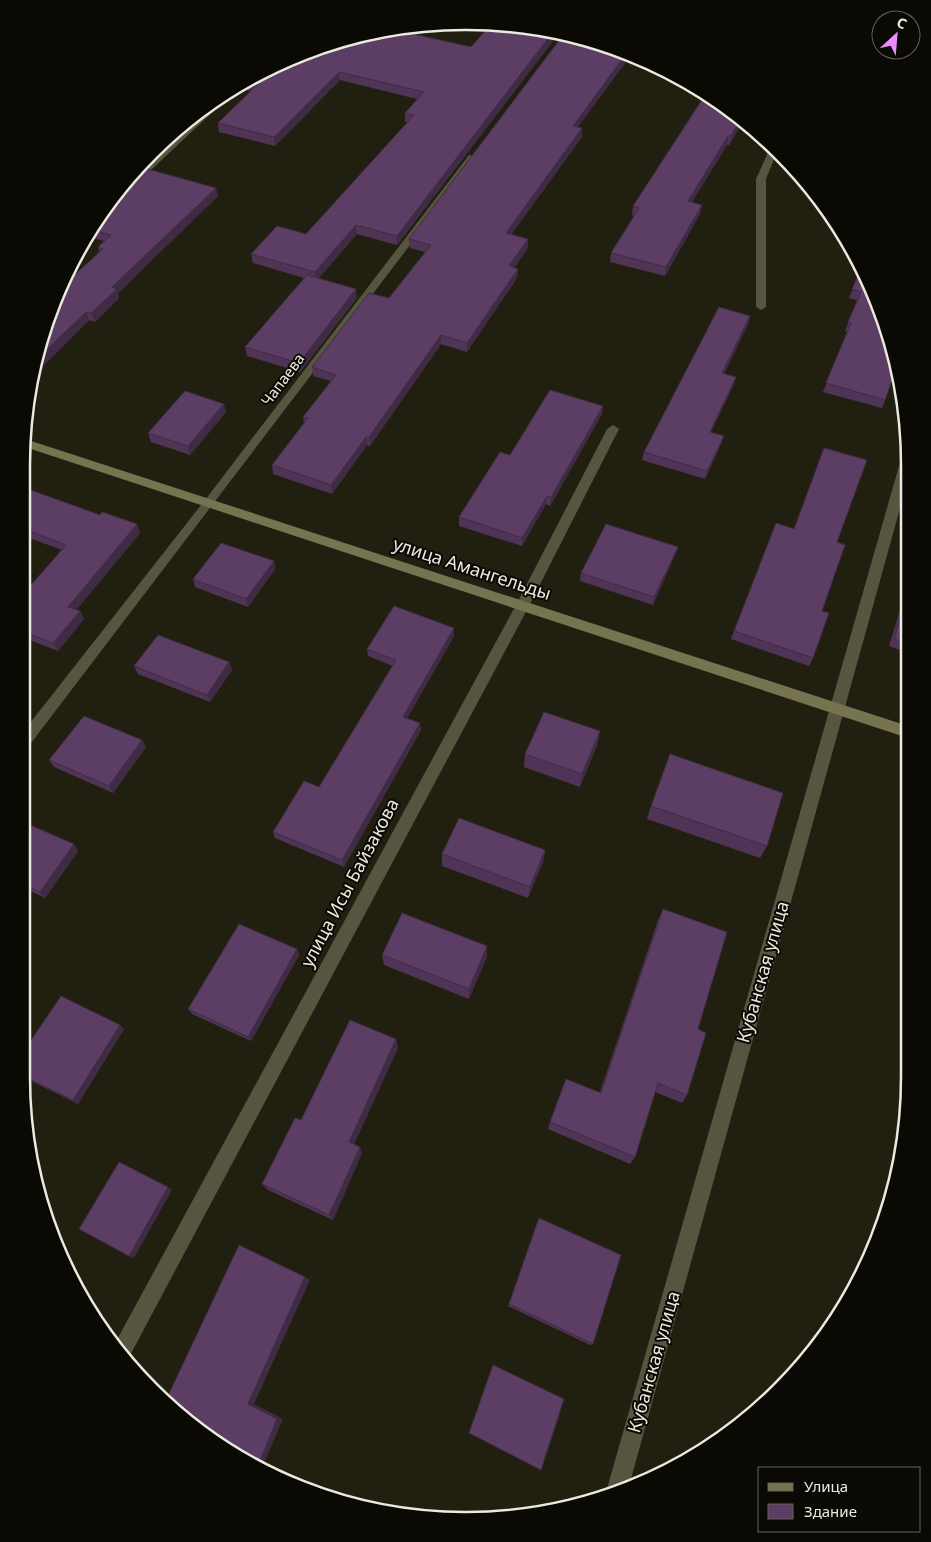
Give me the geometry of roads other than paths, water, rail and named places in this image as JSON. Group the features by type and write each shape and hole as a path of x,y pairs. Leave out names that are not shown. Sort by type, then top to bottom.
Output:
{"street":[{"path":"153,163 191,127"},
{"name":"Чапаева","path":"30,734 209,503 480,145"},
{"path":"761,307 761,179 771,156"},
{"name":"улица Исы Байзакова","path":"124,1347 522,606 613,429"},
{"name":"улица Амангельды","path":"31,445 901,730"},
{"name":"Кубанская улица","path":"619,1484 901,481"}]}
